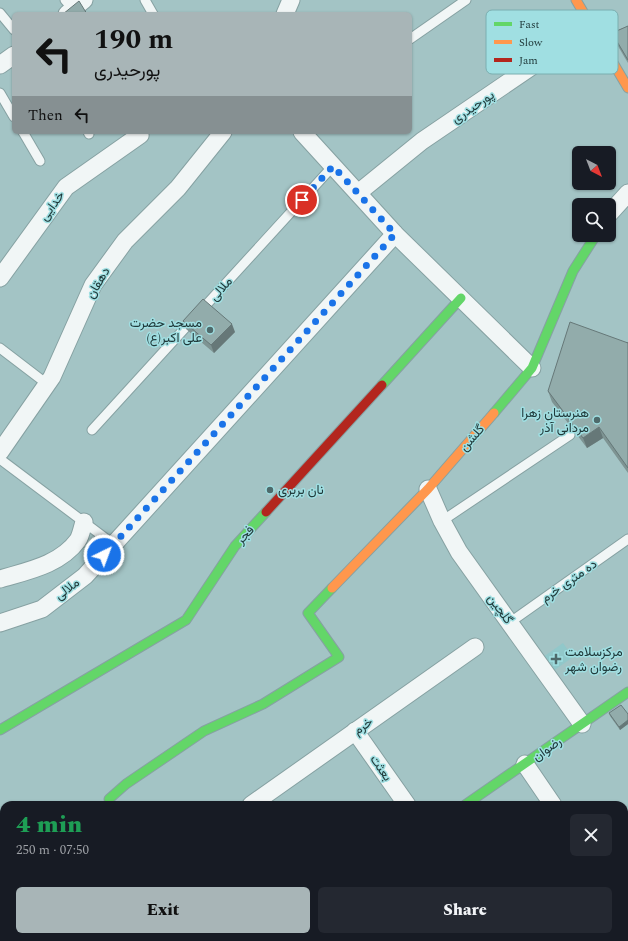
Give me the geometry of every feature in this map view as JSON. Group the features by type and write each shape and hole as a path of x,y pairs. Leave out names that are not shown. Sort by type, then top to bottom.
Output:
{"street":[{"path":"286,12 291,0"},
{"path":"576,0 582,10"},
{"path":"0,65 12,56"},
{"path":"618,70 626,83"},
{"name":"پورحیدری","path":"358,193 422,141 520,74"},
{"name":"خدایی","path":"0,278 66,187 140,134"},
{"name":"دهقان","path":"0,452 52,377 94,285 125,242 178,188 221,134"},
{"path":"304,134 395,234 532,368"},
{"path":"616,206 628,193"},
{"name":"ملالی","path":"0,623 42,609 85,576 395,234"},
{"name":"گلشن","path":"109,801 106,800 126,784 204,731 264,704 339,657 308,613 428,489 532,368 573,271 592,242"},
{"name":"فجر","path":"0,730 186,620 235,546 461,298"},
{"name":"گلچین","path":"428,489 442,521 459,552 582,724"},
{"path":"0,579 41,566 66,554 79,539 84,522"},
{"name":"خرم","path":"257,801 475,647"},
{"name":"رضوان","path":"471,801 628,692"},
{"name":"بعثت","path":"356,731 404,801"},
{"path":"525,764 550,801"}],"lane":[{"path":"145,0 152,12"},
{"path":"412,38 466,0"},
{"path":"0,13 12,28"},
{"path":"0,93 12,114"},
{"path":"24,134 40,161"},
{"name":"ملالی","path":"92,430 333,166"},
{"path":"0,348 47,384"},
{"path":"442,521 570,435"},
{"path":"0,459 113,544"},
{"name":"ده متری خرم","path":"509,623 628,539"}],"shaded area":[{"name":"مرکزسلامت رضوان شهر","path":"563,643 573,657 549,674 539,660"}],"building":[{"path":"79,1 86,12 65,12"},
{"path":"628,26 628,60 618,43 618,30"},
{"name":"مسجد حضرت علی اکبر(ع)","path":"203,299 232,324 211,345 183,321"},
{"name":"هنرستان زهرا مردانی آذر","path":"570,322 628,343 628,468 599,427 583,438 548,391"},
{"path":"621,705 628,714 628,720 619,727 609,713"}],"traffic: fast":[{"path":"494,413 532,368 573,271 592,242"},
{"path":"382,385 461,298"},
{"path":"0,730 186,620 235,546 266,512"},
{"path":"109,799 126,784 204,731 263,704 339,657 308,613 332,588"},
{"path":"471,801 628,692"}],"traffic: slow":[{"path":"576,0 582,10"},
{"path":"618,71 628,88"},
{"path":"332,588 428,489 494,413"}],"traffic: jam":[{"path":"266,512 382,385"}],"place":[{"name":"مسجد حضرت علی اکبر(ع)","path":"210,330"},
{"name":"هنرستان زهرا مردانی آذر","path":"597,420"},
{"name":"نان بربری","path":"270,490"},
{"name":"مرکزسلامت رضوان شهر","path":"556,659"}],"route":[{"path":"104,555 395,234 333,166 302,200"}]}
